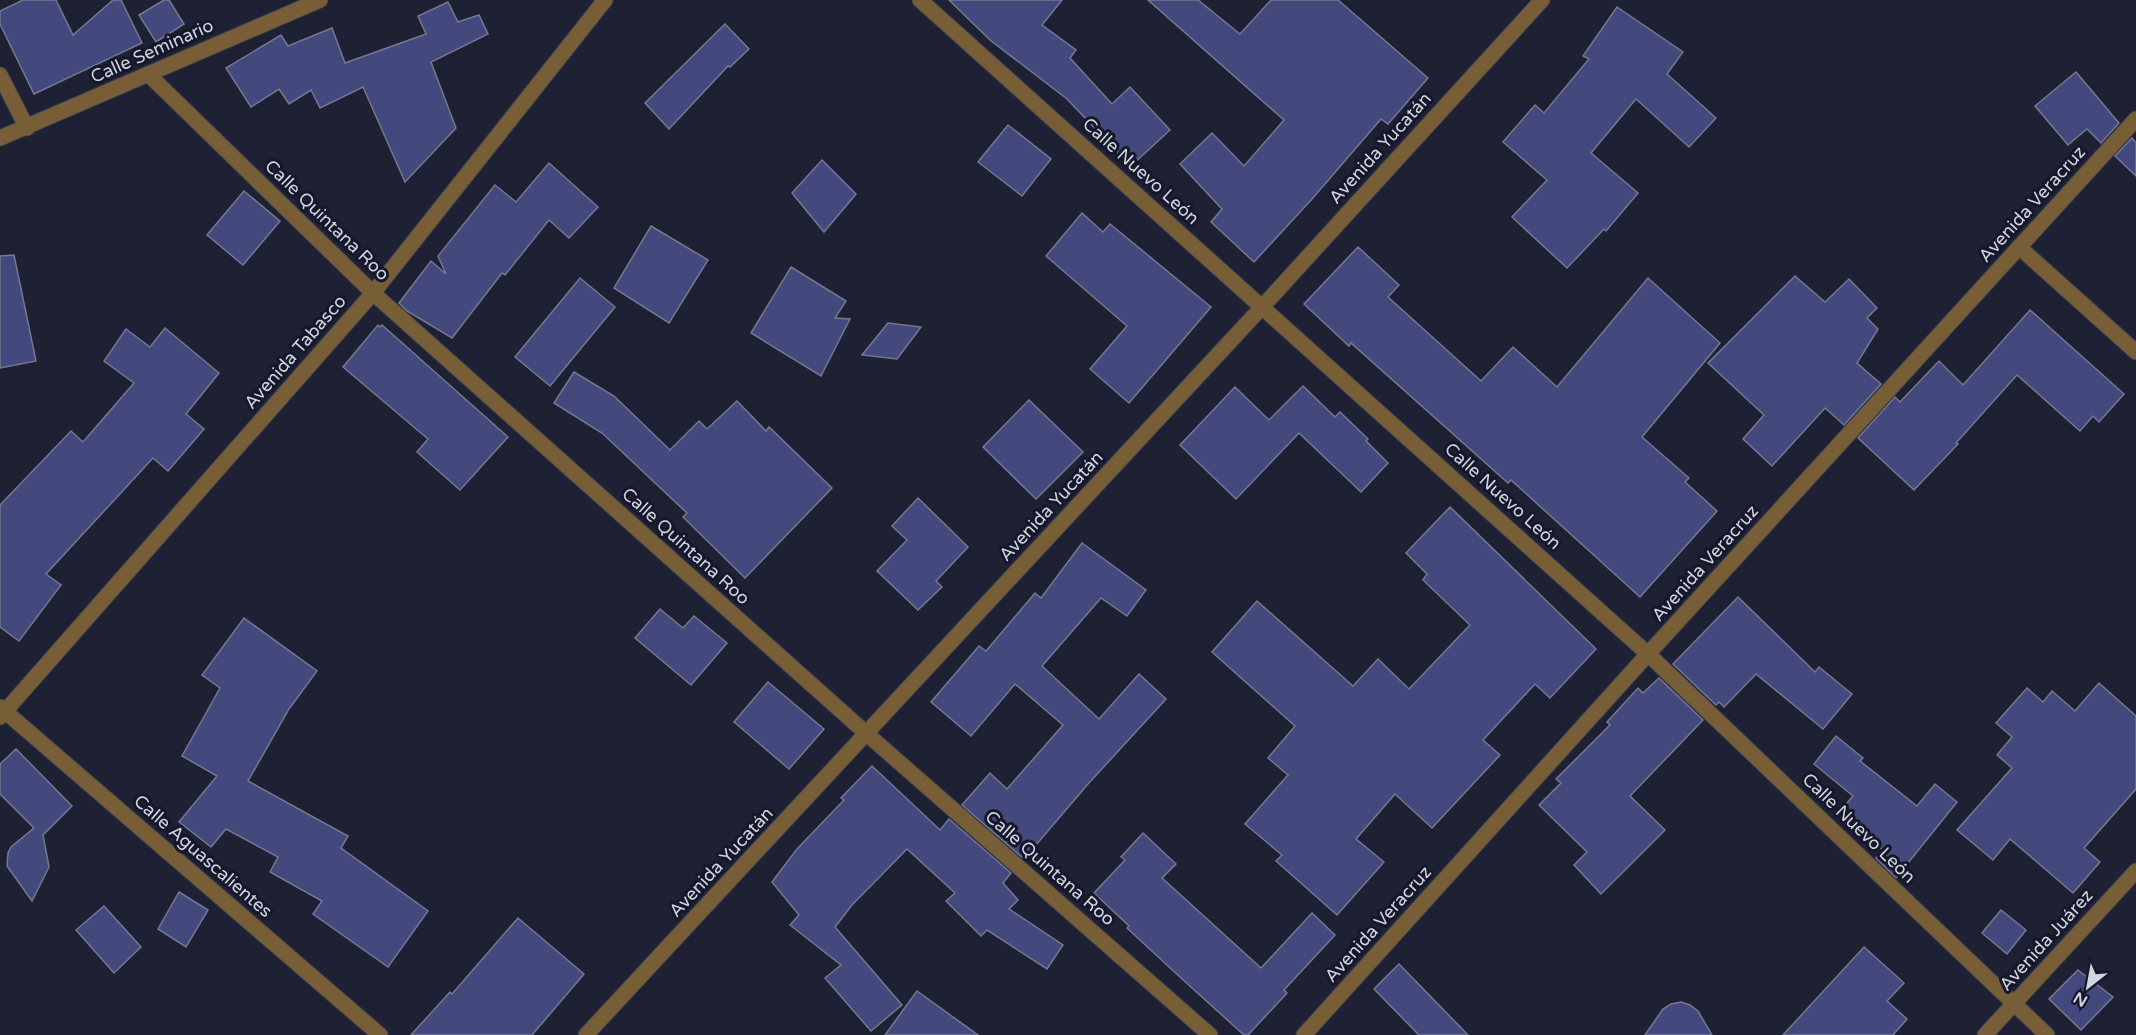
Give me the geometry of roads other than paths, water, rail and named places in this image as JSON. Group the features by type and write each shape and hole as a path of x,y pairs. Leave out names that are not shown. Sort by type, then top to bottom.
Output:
{"street":[{"name":"Calle Seminario","path":"0,138 320,0"},
{"name":"Avenida Tabasco","path":"2,711 373,293 605,0"},
{"name":"Calle Nuevo León","path":"920,0 1648,654 2048,1035"},
{"name":"Avenida Yucatán","path":"586,1035 1263,306 1542,0"},
{"name":"Calle Quintana Roo","path":"148,74 373,293 867,734 1210,1035"},
{"path":"0,75 27,128"},
{"name":"Avenida Veracruz","path":"1304,1035 2136,119"},
{"path":"2019,247 2136,352"},
{"name":"Calle Aguascalientes","path":"2,711 380,1035"},
{"name":"Avenida Juárez","path":"1985,1035 2136,870"}]}
